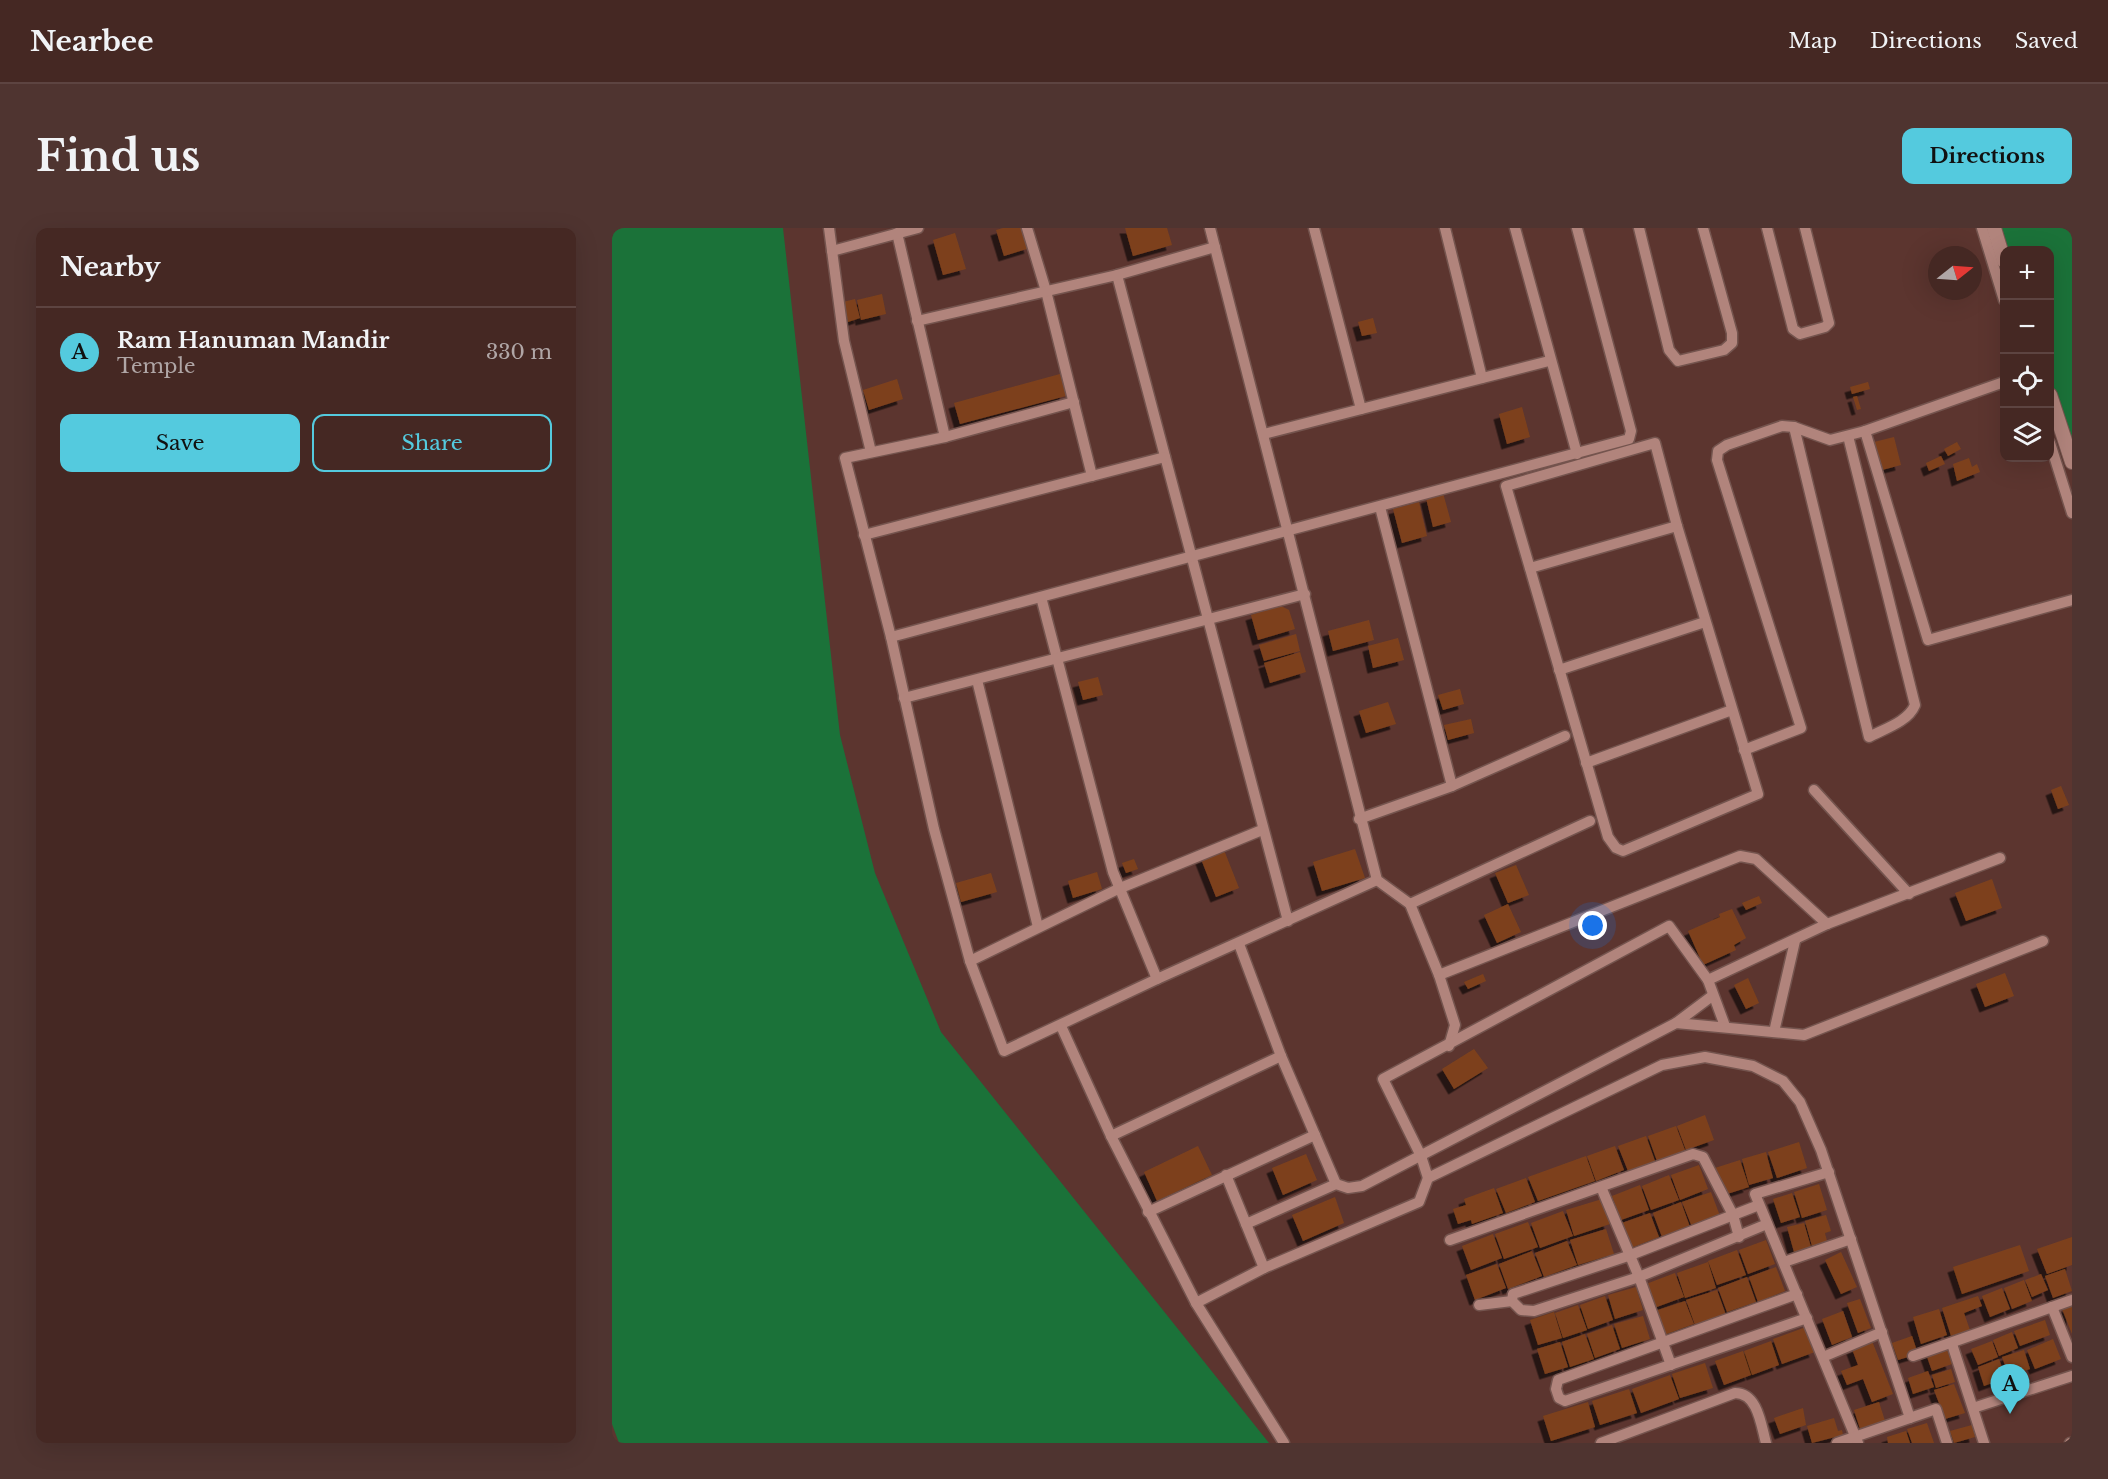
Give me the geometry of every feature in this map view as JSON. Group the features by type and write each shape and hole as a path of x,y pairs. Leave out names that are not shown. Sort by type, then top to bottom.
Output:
{"street":[{"path":"829,228 844,341 871,452"},
{"path":"832,251 918,228"},
{"path":"1027,228 1046,291 1092,476"},
{"path":"1210,228 1305,594 1359,819 1377,880 1410,904 1439,975 1455,1025 1449,1046"},
{"path":"1314,228 1361,409"},
{"path":"1445,228 1482,378"},
{"path":"1515,228 1549,361 1577,454"},
{"path":"891,637 1626,440 1631,434 1577,228"},
{"path":"1639,228 1669,350 1678,361 1724,350 1732,343 1703,228"},
{"path":"1767,228 1793,328 1800,334 1825,327 1829,323 1805,228"},
{"path":"1982,228 2000,287"},
{"path":"1994,228 2000,248"},
{"path":"897,233 945,437"},
{"path":"917,321 1117,275 1215,247"},
{"path":"1117,275 1262,830 1288,921"},
{"path":"1264,434 1549,361"},
{"path":"1744,750 1800,728 1716,455 1721,448 1727,445 1782,426 1794,427 1830,440 2000,383"},
{"path":"1074,402 945,437 845,458 891,637 934,829 970,961 1004,1051 1377,880"},
{"path":"2053,408 2072,462"},
{"path":"1794,427 1869,737 1905,718 1915,705 1848,435"},
{"path":"1865,430 1928,640 2072,600"},
{"path":"1655,443 1677,526 1744,750 1758,794 1623,851 1616,848 1608,837 1506,486 1655,443"},
{"path":"864,535 1165,457"},
{"path":"2054,458 2072,513"},
{"path":"1380,507 1452,786"},
{"path":"1530,568 1677,526"},
{"path":"904,698 1305,594"},
{"path":"1041,597 1118,889 1157,979"},
{"path":"1559,670 1706,622"},
{"path":"977,680 1038,927"},
{"path":"1586,763 1732,710"},
{"path":"1359,819 1452,786 1565,736"},
{"path":"1814,790 1909,894"},
{"path":"1410,904 1590,821"},
{"path":"970,961 1118,889 1262,830"},
{"path":"1439,975 1740,856 1756,860 1827,924"},
{"path":"1708,980 1827,924 2000,858"},
{"path":"1196,1304 1264,1268 1419,1202 1428,1178 1421,1156 1383,1079 1449,1046 1669,926 1708,980 1725,1026"},
{"path":"1774,1032 1795,940"},
{"path":"1676,1023 1804,1035 2043,941"},
{"path":"1239,944 1281,1056 1336,1184"},
{"path":"1246,1224 1336,1184 1348,1188 1362,1186 1676,1023 1712,996"},
{"path":"1061,1026 1111,1136 1196,1304 1284,1443"},
{"path":"1111,1136 1281,1056"},
{"path":"1428,1178 1662,1065 1705,1057 1753,1066 1783,1081 1800,1102 1829,1172 1910,1418"},
{"path":"1148,1212 1315,1135"},
{"path":"1450,1240 1692,1154 1703,1157 1733,1215 1739,1237"},
{"path":"1829,1172 1755,1194 1856,1440"},
{"path":"1226,1175 1264,1268"},
{"path":"1600,1187 1639,1277 1671,1365"},
{"path":"1512,1301 1513,1294 1628,1256 1759,1205"},
{"path":"1512,1301 1521,1310 1534,1311 1639,1277 1767,1224"},
{"path":"1784,1262 1851,1239"},
{"path":"1797,1294 1558,1380 1556,1389 1559,1398 1565,1401 1807,1318"},
{"path":"1913,1356 2072,1300"},
{"path":"1479,1305 1512,1301"},
{"path":"2052,1307 2072,1357"},
{"path":"1823,1357 1882,1332"},
{"path":"1952,1344 1984,1443"},
{"path":"1974,1408 2072,1376"},
{"path":"1601,1443 1616,1440 1734,1393 1742,1393 1754,1403 1767,1443"},
{"path":"1837,1443 1856,1440 1936,1409 1947,1443"}],"green space":[{"path":"612,228 783,228 840,735 875,873 941,1032 1269,1443 619,1443 612,1424"},
{"path":"1993,228 2072,228 2072,453 2054,401 2054,246 2002,246"}],"building":[{"path":"1023,228 1030,248 1004,256 996,230"},
{"path":"1125,228 1167,228 1172,245 1133,256"},
{"path":"955,233 966,269 943,275 933,240"},
{"path":"882,294 886,314 861,320 857,300"},
{"path":"855,299 860,318 848,322 843,302"},
{"path":"1373,318 1377,333 1362,336 1358,322"},
{"path":"1060,374 1066,396 960,424 954,403"},
{"path":"897,379 903,399 869,410 863,390"},
{"path":"1868,382 1870,389 1852,394 1850,387"},
{"path":"1857,396 1861,409 1857,410 1853,397"},
{"path":"1522,407 1530,437 1507,444 1499,414"},
{"path":"1894,437 1901,465 1882,470 1874,442"},
{"path":"1957,442 1961,449 1948,456 1944,449"},
{"path":"1941,456 1945,464 1929,471 1926,463"},
{"path":"1969,458 1972,467 1977,464 1980,472 1957,481 1953,464"},
{"path":"1443,493 1451,522 1433,527 1426,498"},
{"path":"1419,502 1427,536 1402,543 1393,509"},
{"path":"1281,606 1289,610 1295,629 1258,640 1251,615"},
{"path":"1369,620 1374,640 1333,651 1328,631"},
{"path":"1296,634 1300,651 1264,661 1259,645"},
{"path":"1398,638 1404,660 1373,668 1368,646"},
{"path":"1300,652 1306,672 1270,683 1264,663"},
{"path":"1098,677 1103,695 1083,700 1078,682"},
{"path":"1460,689 1464,704 1443,710 1438,695"},
{"path":"1388,702 1396,724 1366,733 1359,711"},
{"path":"1471,719 1474,733 1448,740 1444,725"},
{"path":"2061,786 2069,805 2058,809 2051,790"},
{"path":"1355,849 1365,878 1322,891 1313,862"},
{"path":"1224,850 1239,888 1216,897 1201,859"},
{"path":"1134,859 1138,869 1126,873 1122,863"},
{"path":"1516,865 1529,895 1508,903 1495,873"},
{"path":"1097,872 1102,889 1073,898 1068,881"},
{"path":"991,873 997,892 961,902 956,883"},
{"path":"1992,879 2002,908 1966,921 1955,893"},
{"path":"1759,896 1762,903 1746,910 1742,903"},
{"path":"1508,904 1521,932 1497,943 1484,915"},
{"path":"1732,909 1746,938 1734,945 1736,950 1703,965 1688,931"},
{"path":"2005,973 2014,996 1985,1007 1976,984"},
{"path":"1483,974 1486,981 1468,989 1464,982"},
{"path":"1748,978 1759,1003 1746,1009 1734,985"},
{"path":"1474,1049 1488,1068 1454,1089 1442,1069"},
{"path":"1705,1115 1714,1140 1686,1150 1677,1126"},
{"path":"1676,1126 1685,1150 1657,1161 1648,1136"},
{"path":"1646,1136 1655,1161 1628,1171 1618,1146"},
{"path":"1799,1142 1807,1168 1777,1178 1768,1152"},
{"path":"1198,1146 1212,1175 1157,1201 1144,1172"},
{"path":"1615,1146 1624,1170 1596,1181 1587,1156"},
{"path":"1766,1152 1773,1178 1749,1185 1742,1159"},
{"path":"1306,1154 1317,1180 1283,1195 1272,1168"},
{"path":"1586,1156 1595,1181 1538,1201 1528,1177"},
{"path":"1740,1160 1749,1187 1724,1195 1715,1168"},
{"path":"1699,1165 1708,1189 1680,1200 1671,1175"},
{"path":"1669,1175 1679,1200 1651,1210 1642,1186"},
{"path":"1526,1178 1535,1202 1506,1213 1496,1189"},
{"path":"1819,1184 1827,1210 1802,1218 1794,1192"},
{"path":"1640,1185 1649,1210 1621,1220 1612,1196"},
{"path":"1494,1188 1503,1213 1472,1224 1471,1220 1458,1224 1453,1209 1466,1205 1464,1199"},
{"path":"1711,1192 1720,1216 1692,1227 1682,1202"},
{"path":"1792,1193 1800,1217 1781,1223 1773,1199"},
{"path":"1335,1197 1344,1223 1303,1241 1292,1215"},
{"path":"1602,1199 1610,1224 1574,1236 1566,1210"},
{"path":"1681,1202 1690,1227 1662,1237 1653,1213"},
{"path":"1563,1211 1573,1236 1540,1248 1531,1223"},
{"path":"1650,1213 1659,1237 1631,1248 1622,1223"},
{"path":"1826,1215 1831,1231 1825,1233 1827,1241 1812,1246 1805,1221"},
{"path":"1528,1222 1538,1247 1504,1259 1495,1234"},
{"path":"1804,1223 1811,1247 1794,1252 1787,1227"},
{"path":"1606,1229 1614,1254 1578,1265 1570,1240"},
{"path":"1493,1234 1502,1258 1471,1270 1462,1246"},
{"path":"2072,1237 2072,1265 2047,1274 2037,1249"},
{"path":"1766,1240 1775,1264 1748,1274 1739,1250"},
{"path":"1567,1241 1577,1265 1544,1277 1535,1253"},
{"path":"2020,1245 2029,1271 1962,1294 1953,1267"},
{"path":"1737,1250 1746,1275 1717,1285 1708,1261"},
{"path":"1532,1251 1542,1276 1508,1289 1499,1264"},
{"path":"1841,1252 1857,1287 1841,1294 1825,1260"},
{"path":"1708,1262 1716,1288 1685,1298 1677,1273"},
{"path":"1497,1264 1506,1288 1475,1300 1466,1275"},
{"path":"1776,1267 1785,1291 1758,1302 1749,1277"},
{"path":"2065,1269 2072,1291 2053,1298 2045,1276"},
{"path":"1675,1273 1684,1297 1654,1308 1646,1284"},
{"path":"2041,1274 2048,1290 2032,1297 2025,1280"},
{"path":"1747,1277 1756,1302 1727,1312 1718,1288"},
{"path":"2024,1280 2032,1301 2012,1309 2004,1288"},
{"path":"1636,1287 1643,1310 1615,1319 1608,1295"},
{"path":"2002,1288 2010,1309 1990,1317 1982,1296"},
{"path":"1717,1290 1726,1315 1695,1325 1686,1300"},
{"path":"1605,1296 1613,1320 1588,1329 1580,1305"},
{"path":"1978,1296 1982,1306 1964,1313 1970,1330 1951,1336 1942,1308"},
{"path":"1860,1299 1871,1328 1858,1333 1847,1303"},
{"path":"1685,1301 1694,1324 1664,1335 1655,1311"},
{"path":"1578,1305 1587,1330 1563,1338 1555,1313"},
{"path":"2072,1305 2072,1334 2062,1309"},
{"path":"1939,1309 1947,1335 1921,1344 1913,1317"},
{"path":"1843,1311 1852,1337 1832,1345 1822,1319"},
{"path":"1554,1312 1562,1338 1538,1345 1530,1320"},
{"path":"1643,1316 1650,1339 1622,1348 1614,1324"},
{"path":"2045,1320 2050,1335 2020,1346 2014,1331"},
{"path":"1612,1325 1620,1349 1595,1358 1587,1334"},
{"path":"1806,1327 1815,1352 1782,1364 1773,1339"},
{"path":"2012,1332 2018,1348 1999,1356 1993,1340"},
{"path":"1585,1334 1594,1359 1570,1367 1562,1342"},
{"path":"1912,1336 1918,1354 1898,1360 1892,1343"},
{"path":"2053,1339 2061,1359 2035,1369 2027,1350"},
{"path":"1771,1341 1779,1365 1752,1375 1744,1351"},
{"path":"1872,1341 1893,1394 1872,1402 1863,1379 1847,1385 1841,1371 1858,1365 1852,1349"},
{"path":"1992,1341 1998,1357 1978,1365 1971,1349"},
{"path":"1560,1342 1568,1367 1545,1374 1537,1349"},
{"path":"1946,1347 1952,1364 1932,1371 1926,1354"},
{"path":"2024,1350 2030,1369 2009,1376 2002,1357"},
{"path":"1743,1351 1751,1375 1724,1385 1715,1361"},
{"path":"1999,1359 2006,1378 1984,1386 1978,1367"},
{"path":"1705,1363 1713,1388 1680,1398 1672,1374"},
{"path":"1951,1369 1955,1382 1936,1388 1932,1375"},
{"path":"1928,1371 1934,1387 1913,1394 1908,1378"},
{"path":"1670,1375 1679,1399 1641,1413 1632,1389"},
{"path":"1954,1384 1965,1413 1945,1419 1934,1390"},
{"path":"1629,1389 1637,1413 1600,1425 1592,1401"},
{"path":"1588,1402 1595,1427 1551,1441 1543,1416"},
{"path":"1879,1402 1885,1421 1860,1429 1854,1410"},
{"path":"1803,1408 1806,1425 1780,1434 1774,1418"},
{"path":"1834,1418 1838,1431 1842,1430 1843,1435 1812,1443 1807,1426"},
{"path":"1927,1423 1934,1443 1912,1443 1907,1429"},
{"path":"1972,1425 1975,1437 1954,1443 1950,1431"},
{"path":"1906,1431 1910,1443 1888,1443 1887,1437"}],"place":[{"name":"Ram Hanuman Mandir","path":"2010,1414"}]}
